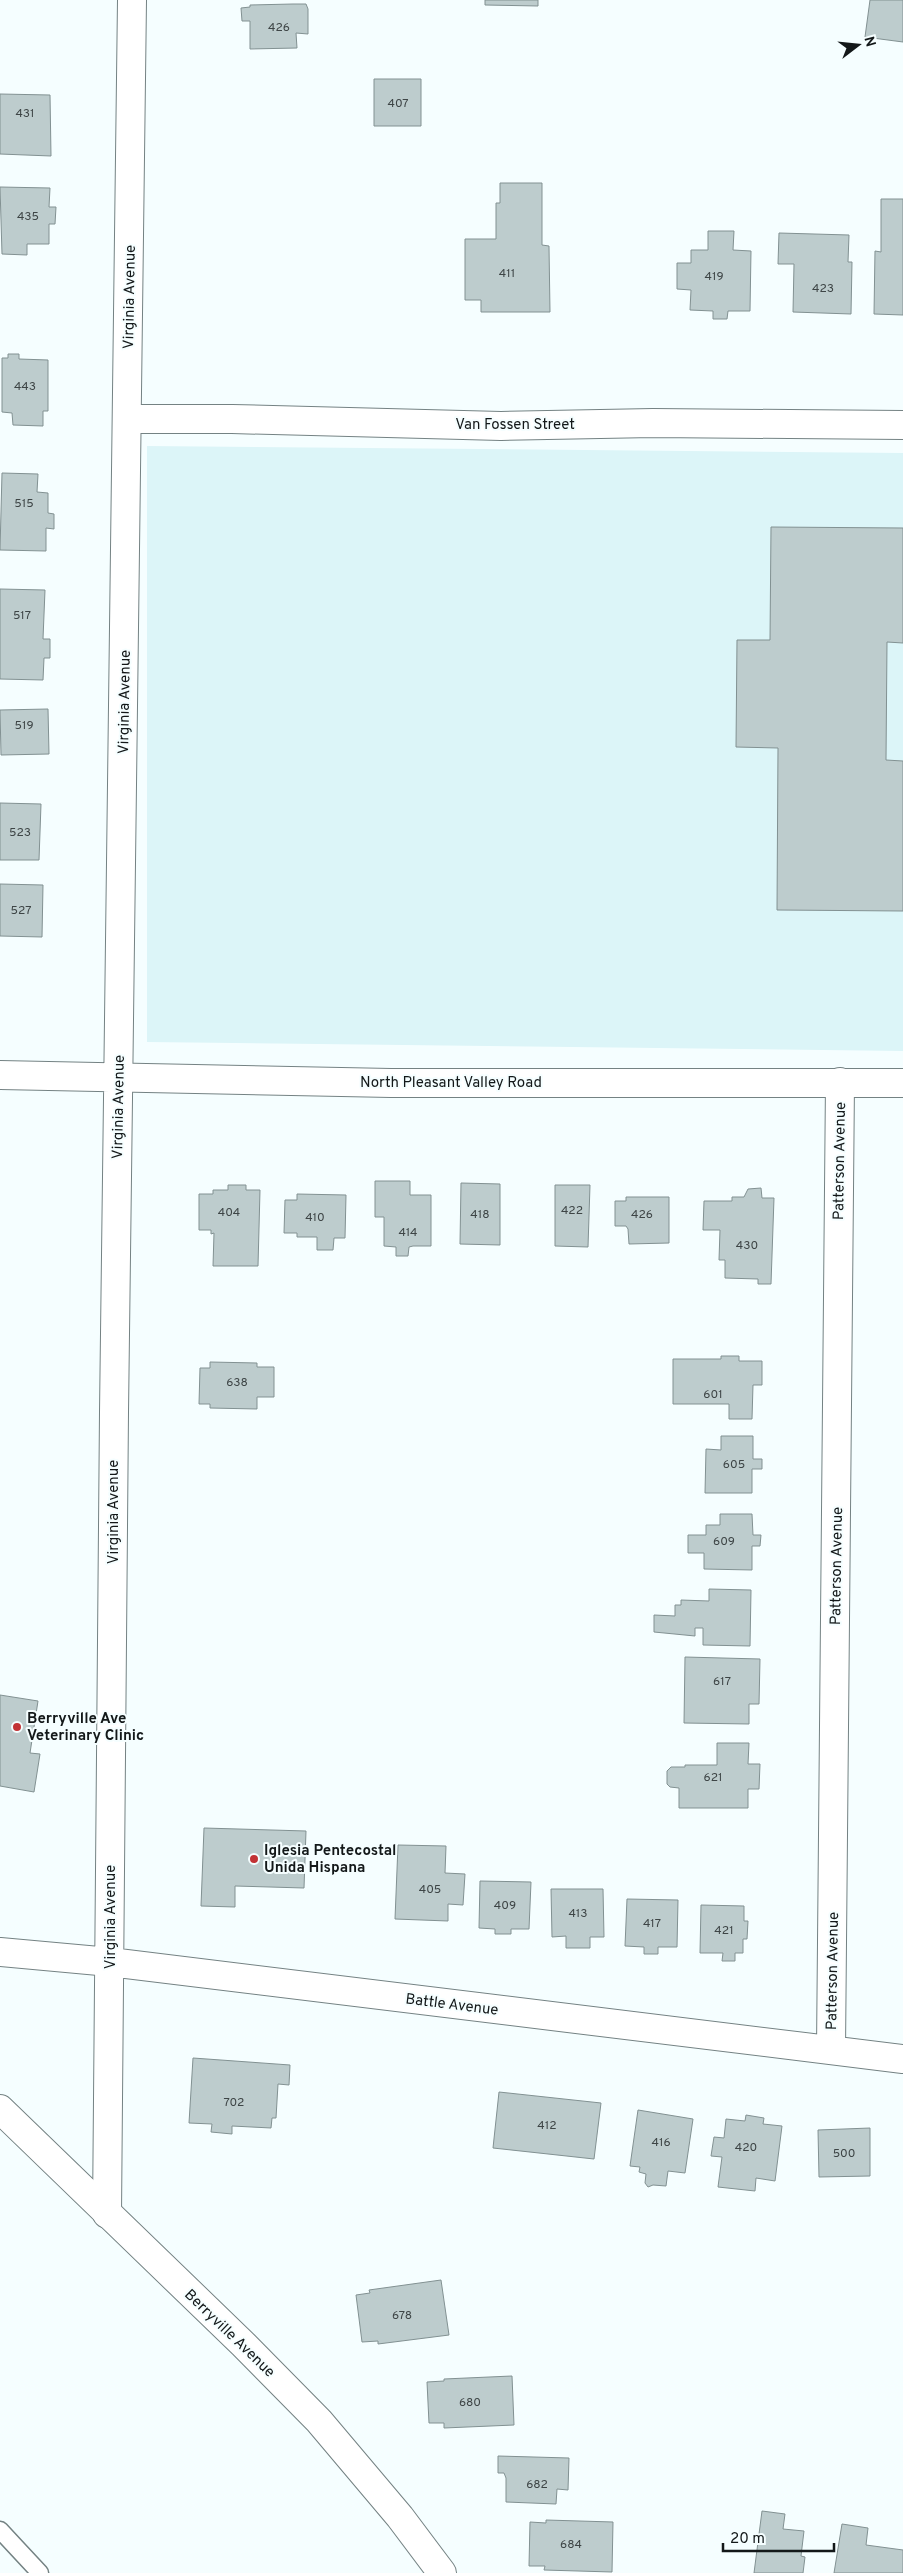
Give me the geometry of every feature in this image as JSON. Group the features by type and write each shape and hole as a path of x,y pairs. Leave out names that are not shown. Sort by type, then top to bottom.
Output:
{"street":[{"name":"Virginia Avenue","path":"107,2214 132,0"},
{"name":"Van Fossen Street","path":"127,419 232,418 501,426 653,423 903,425"},
{"name":"North Pleasant Valley Road","path":"0,1075 391,1083 903,1083"},
{"name":"Patterson Avenue","path":"831,2050 840,1082"},
{"name":"Battle Avenue","path":"0,1952 110,1962 903,2059"},
{"name":"Berryville Avenue","path":"0,2109 243,2344 319,2421 400,2517 442,2573"}],"lane":[{"path":"0,2530 40,2573"}],"shaded area":[{"path":"147,446 903,453 903,1051 147,1042"}],"building":[{"path":"485,0 538,0 538,6 485,5"},
{"path":"870,0 903,0 903,42 865,37"},
{"path":"306,4 308,9 308,34 296,33 297,48 250,49 250,21 242,21 241,8 250,7 250,5"},
{"path":"374,79 421,79 421,126 374,126"},
{"path":"0,94 50,95 51,156 0,154"},
{"path":"500,183 542,183 542,245 549,246 550,312 481,312 481,300 465,300 465,239 496,239 496,203 500,203"},
{"path":"0,187 50,188 49,207 56,207 55,224 49,224 49,244 27,244 27,255 2,254"},
{"path":"881,199 903,199 903,315 874,314 875,251 881,252"},
{"path":"708,231 734,231 733,250 751,251 750,311 728,311 727,319 713,319 713,311 690,310 691,290 677,289 677,263 691,263 691,250 708,250"},
{"path":"779,233 849,235 848,262 852,262 851,314 793,312 794,264 778,264"},
{"path":"8,354 19,354 19,359 48,360 48,411 43,411 43,426 13,425 12,413 2,412 2,358 8,358"},
{"path":"2,473 38,474 37,492 48,493 48,513 54,514 54,529 46,528 46,551 0,550"},
{"path":"771,527 903,528 903,643 887,642 886,760 903,761 903,911 777,910 778,748 736,747 737,640 770,640"},
{"path":"0,589 45,590 43,639 50,639 50,658 44,658 43,680 0,679"},
{"path":"48,709 49,754 1,755 0,710"},
{"path":"0,803 41,804 39,860 0,860"},
{"path":"0,884 43,885 42,937 0,936"},
{"path":"375,1181 410,1181 410,1195 431,1195 431,1246 409,1247 408,1256 396,1256 396,1247 384,1246 384,1217 375,1217"},
{"path":"461,1183 500,1184 500,1245 460,1244"},
{"path":"228,1185 246,1185 246,1190 260,1190 258,1266 213,1266 214,1233 211,1234 211,1230 199,1230 199,1194 213,1194 213,1190 228,1190"},
{"path":"555,1185 590,1185 588,1247 555,1246"},
{"path":"761,1188 762,1198 774,1198 771,1284 758,1284 758,1279 725,1278 725,1260 719,1260 720,1230 703,1230 704,1201 732,1201 732,1197 744,1197 748,1189"},
{"path":"297,1194 346,1195 345,1238 334,1238 333,1250 317,1250 317,1237 297,1237 297,1233 284,1233 285,1200 297,1200"},
{"path":"626,1197 669,1197 669,1243 629,1244 626,1226 615,1226 615,1201 626,1201"},
{"path":"721,1356 739,1356 739,1361 762,1361 762,1385 753,1385 752,1419 729,1419 729,1404 673,1404 673,1359 721,1359"},
{"path":"210,1362 257,1363 257,1367 274,1367 274,1397 257,1397 257,1409 210,1408 210,1404 199,1404 200,1368 210,1368"},
{"path":"721,1436 753,1436 753,1459 762,1459 762,1469 752,1469 752,1493 705,1493 706,1449 721,1450"},
{"path":"720,1514 752,1514 753,1535 761,1535 760,1546 752,1546 752,1570 704,1569 704,1553 688,1553 688,1535 706,1535 706,1525 720,1525"},
{"path":"709,1589 751,1590 750,1646 703,1645 703,1628 695,1628 695,1636 654,1632 654,1615 675,1616 675,1605 681,1605 681,1600 709,1601"},
{"path":"685,1657 760,1659 759,1704 749,1704 749,1724 684,1723"},
{"name":"Berryville Ave Veterinary Clinic","path":"0,1695 38,1701 30,1753 40,1754 34,1792 0,1786"},
{"path":"717,1743 749,1743 748,1764 760,1764 759,1789 748,1789 748,1808 679,1808 679,1788 670,1787 667,1784 667,1771 671,1767 685,1767 685,1765 717,1765"},
{"name":"Iglesia Pentecostal Unida Hispana","path":"204,1828 306,1831 304,1888 235,1886 235,1907 201,1906"},
{"path":"398,1845 446,1846 445,1873 465,1874 463,1905 448,1904 448,1921 395,1919"},
{"path":"480,1881 531,1882 529,1929 511,1929 511,1934 495,1934 495,1929 479,1928"},
{"path":"551,1889 603,1889 604,1937 590,1937 590,1948 566,1948 566,1936 552,1937"},
{"path":"627,1899 678,1900 677,1947 658,1947 658,1954 644,1954 644,1947 625,1946"},
{"path":"701,1905 744,1906 744,1921 748,1921 747,1939 743,1939 743,1953 735,1953 735,1961 722,1961 723,1953 700,1953"},
{"path":"193,2058 290,2065 289,2085 278,2084 276,2118 272,2118 271,2128 232,2126 232,2134 211,2132 212,2124 189,2123"},
{"path":"499,2092 601,2103 594,2159 493,2148"},
{"path":"638,2110 693,2119 685,2173 668,2171 666,2186 653,2185 648,2187 645,2183 646,2174 639,2172 640,2167 630,2166"},
{"path":"746,2115 764,2118 763,2124 782,2126 775,2181 756,2178 755,2191 718,2187 722,2157 711,2156 714,2137 724,2138 726,2119 745,2121"},
{"path":"870,2128 870,2176 819,2177 818,2130"},
{"path":"441,2280 449,2335 378,2344 378,2341 362,2342 356,2295 370,2293 369,2290"},
{"path":"512,2376 514,2425 444,2428 444,2423 429,2423 427,2382 444,2381 444,2379"},
{"path":"498,2456 569,2458 568,2490 557,2489 556,2504 506,2502 506,2478 504,2473 498,2473"},
{"path":"762,2511 785,2514 783,2529 804,2531 801,2556 805,2557 803,2573 754,2573"},
{"path":"546,2520 613,2522 612,2572 544,2570 545,2566 529,2566 530,2522 546,2523"},
{"path":"842,2524 868,2528 866,2545 903,2550 903,2573 834,2573"}],"place":[{"name":"Berryville Ave Veterinary Clinic","path":"17,1727"},
{"name":"Iglesia Pentecostal Unida Hispana","path":"254,1859"}]}
